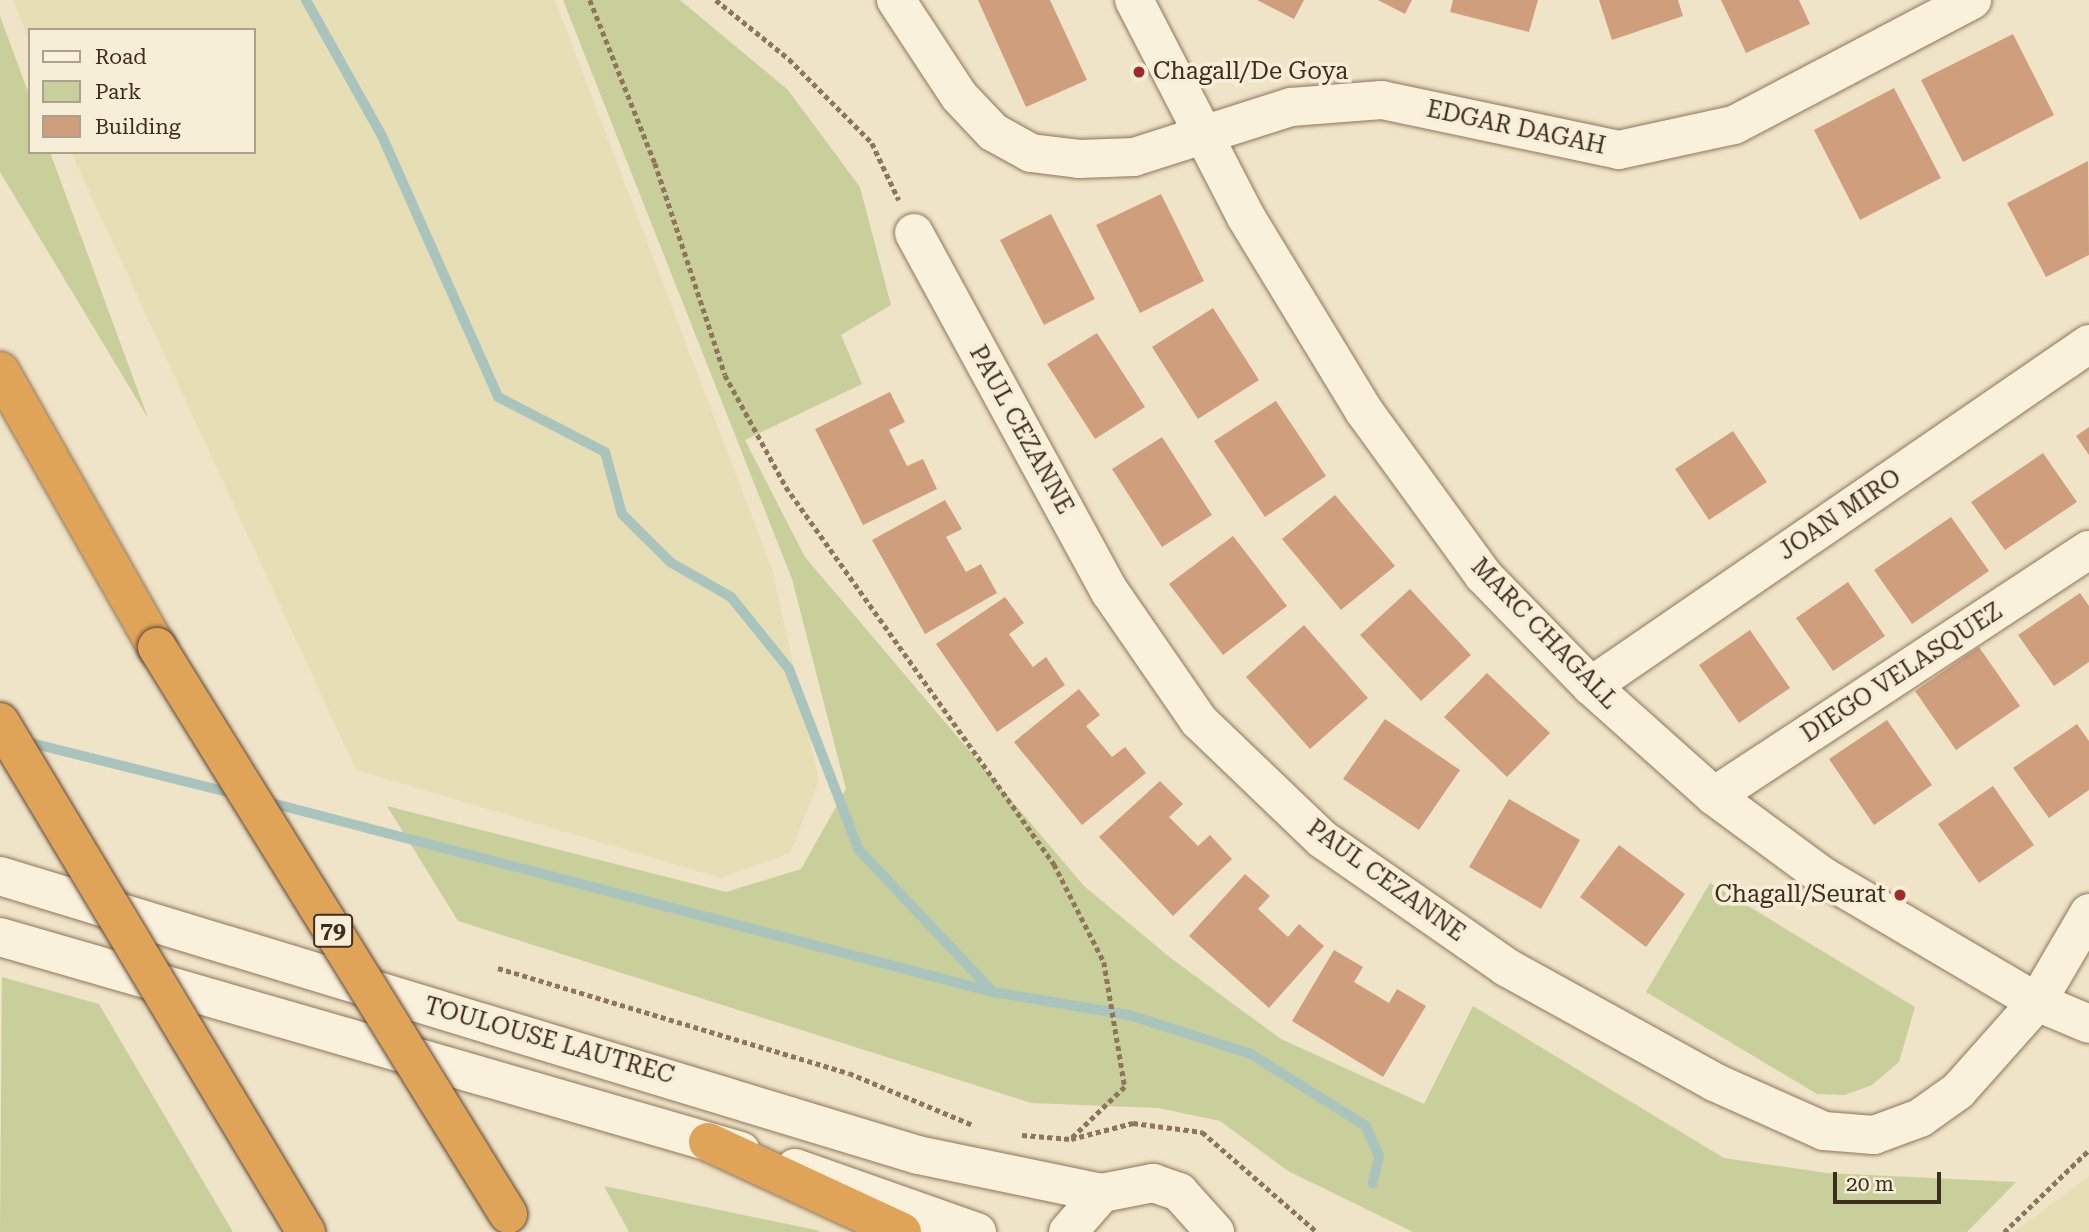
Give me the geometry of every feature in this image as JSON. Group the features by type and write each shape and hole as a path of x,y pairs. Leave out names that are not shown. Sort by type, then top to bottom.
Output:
{"highway":[{"name":"79","path":"0,371 157,647 513,1223"},
{"path":"0,722 306,1232"},
{"path":"708,1142 902,1232"}],"street":[{"name":"EDGAR DAGAH","path":"896,0 959,96 993,132 1031,153 1134,157 1202,140 1291,107 1382,100 1619,150 1734,125 1972,0"},
{"name":"MARC CHAGALL","path":"1133,0 1202,140 1364,411 1483,575 1591,686 1714,796 1821,875 2037,1002 2089,1024"},
{"name":"PAUL CEZANNE","path":"914,233 1110,592 1199,721 1322,839 1506,967 1714,1082 1824,1130 1874,1135 1920,1118 1958,1091 2037,1002 2089,913"},
{"name":"JOAN MIRO","path":"1591,686 2089,344"},
{"name":"DIEGO VELASQUEZ","path":"1714,796 2089,550"},
{"name":"TOULOUSE LAUTREC","path":"0,876 918,1155 1102,1192"},
{"path":"0,937 708,1142 977,1232"},
{"path":"1068,1232 1102,1192 1153,1184 1179,1192 1210,1224"}],"path":[{"path":"590,0 655,163 725,375 786,487 1054,864 1104,962 1125,1087 1071,1139"},
{"path":"716,0 789,59 872,143 914,233"},
{"path":"498,968 849,1073 977,1127"},
{"path":"1017,1135 1071,1139 1133,1123 1202,1132 1317,1232"},
{"path":"2004,1232 2089,1150"}],"shaded area":[{"path":"13,0 555,0 772,569 819,781 790,853 721,878 356,770 72,154 256,154 256,28 28,28 28,38"},
{"path":"2089,1176 2089,1232 2014,1232"}],"green space":[{"path":"563,0 680,0 788,90 860,187 891,305 841,335 862,384 745,440 805,557 1084,886 1172,959 1281,1039 1424,1104 1473,1006 1724,1158 1827,1173 2016,1182 1967,1232 1413,1232 1288,1171 1220,1121 1158,1108 1031,1103 458,921 387,806 726,892 801,869 846,789 792,579"},
{"path":"0,16 28,92 28,154 51,154 148,418 0,172"},
{"path":"1710,883 1915,1007 1899,1062 1872,1085 1845,1095 1817,1094 1646,992"},
{"path":"2,977 99,1004 233,1232 0,1232"},
{"path":"604,1186 816,1230 820,1232 629,1232"}],"building":[{"path":"978,0 1050,0 1087,80 1026,107"},
{"path":"1257,0 1304,0 1294,19"},
{"path":"1378,0 1412,0 1405,14"},
{"path":"1453,0 1538,0 1529,32 1450,12"},
{"path":"1599,0 1678,0 1683,16 1612,40"},
{"path":"1721,0 1799,0 1810,24 1746,53"},
{"path":"2013,34 2054,115 1963,162 1921,80"},
{"path":"1894,88 1941,178 1860,220 1814,130"},
{"path":"2088,161 2089,255 2046,277 2007,203"},
{"path":"1161,194 1204,281 1140,313 1096,225"},
{"path":"1051,214 1095,299 1044,325 1000,240"},
{"path":"1213,308 1259,380 1198,419 1152,347"},
{"path":"1097,333 1145,407 1095,439 1047,364"},
{"path":"890,392 905,422 889,430 907,466 923,459 937,489 863,525 815,429"},
{"path":"1276,401 1326,476 1265,517 1214,441"},
{"path":"2089,427 2089,455 2076,436"},
{"path":"1733,431 1767,482 1709,520 1675,469"},
{"path":"1162,437 1212,515 1162,547 1112,469"},
{"path":"2043,453 2077,502 2005,550 1971,502"},
{"path":"1335,495 1395,566 1341,610 1282,539"},
{"path":"945,500 962,529 946,537 966,572 981,564 997,593 925,634 872,540"},
{"path":"1951,517 1989,571 1912,624 1874,570"},
{"path":"1233,536 1287,606 1223,655 1169,584"},
{"path":"1848,582 1885,636 1833,671 1796,618"},
{"path":"1410,589 1471,655 1421,701 1360,635"},
{"path":"2080,593 2089,606 2089,662 2054,686 2018,635"},
{"path":"1005,597 1024,623 1009,634 1033,667 1046,657 1065,685 997,732 936,644"},
{"path":"1304,625 1368,698 1310,749 1246,677"},
{"path":"1750,630 1790,688 1739,723 1699,665"},
{"path":"1979,647 2020,706 1956,750 1915,691"},
{"path":"1487,673 1550,733 1507,777 1444,717"},
{"path":"1079,689 1100,715 1086,726 1112,757 1125,747 1146,773 1082,825 1014,742"},
{"path":"1385,719 1460,770 1419,830 1343,779"},
{"path":"1887,720 1932,785 1874,825 1829,759"},
{"path":"2077,724 2089,741 2089,790 2049,818 2013,768"},
{"path":"1160,781 1183,804 1169,817 1198,846 1210,835 1232,859 1173,916 1099,837"},
{"path":"1993,786 2034,845 1979,883 1938,824"},
{"path":"1509,799 1580,840 1541,909 1469,867"},
{"path":"1619,845 1685,894 1646,947 1580,897"},
{"path":"1245,874 1270,896 1258,909 1288,937 1299,924 1324,946 1269,1008 1189,936"},
{"path":"1334,950 1363,967 1354,982 1389,1003 1397,989 1426,1006 1383,1077 1292,1021"}],"waterway":[{"path":"306,0 382,136 498,397 605,452 622,514 670,562 731,597 789,669 859,850 993,992 1129,1015 1251,1054 1366,1126 1379,1156 1373,1183"},
{"path":"23,741 235,794"},
{"path":"264,801 993,992"}],"place":[{"name":"Chagall/De Goya","path":"1139,72"},
{"name":"Chagall/Seurat","path":"1900,895"}]}
